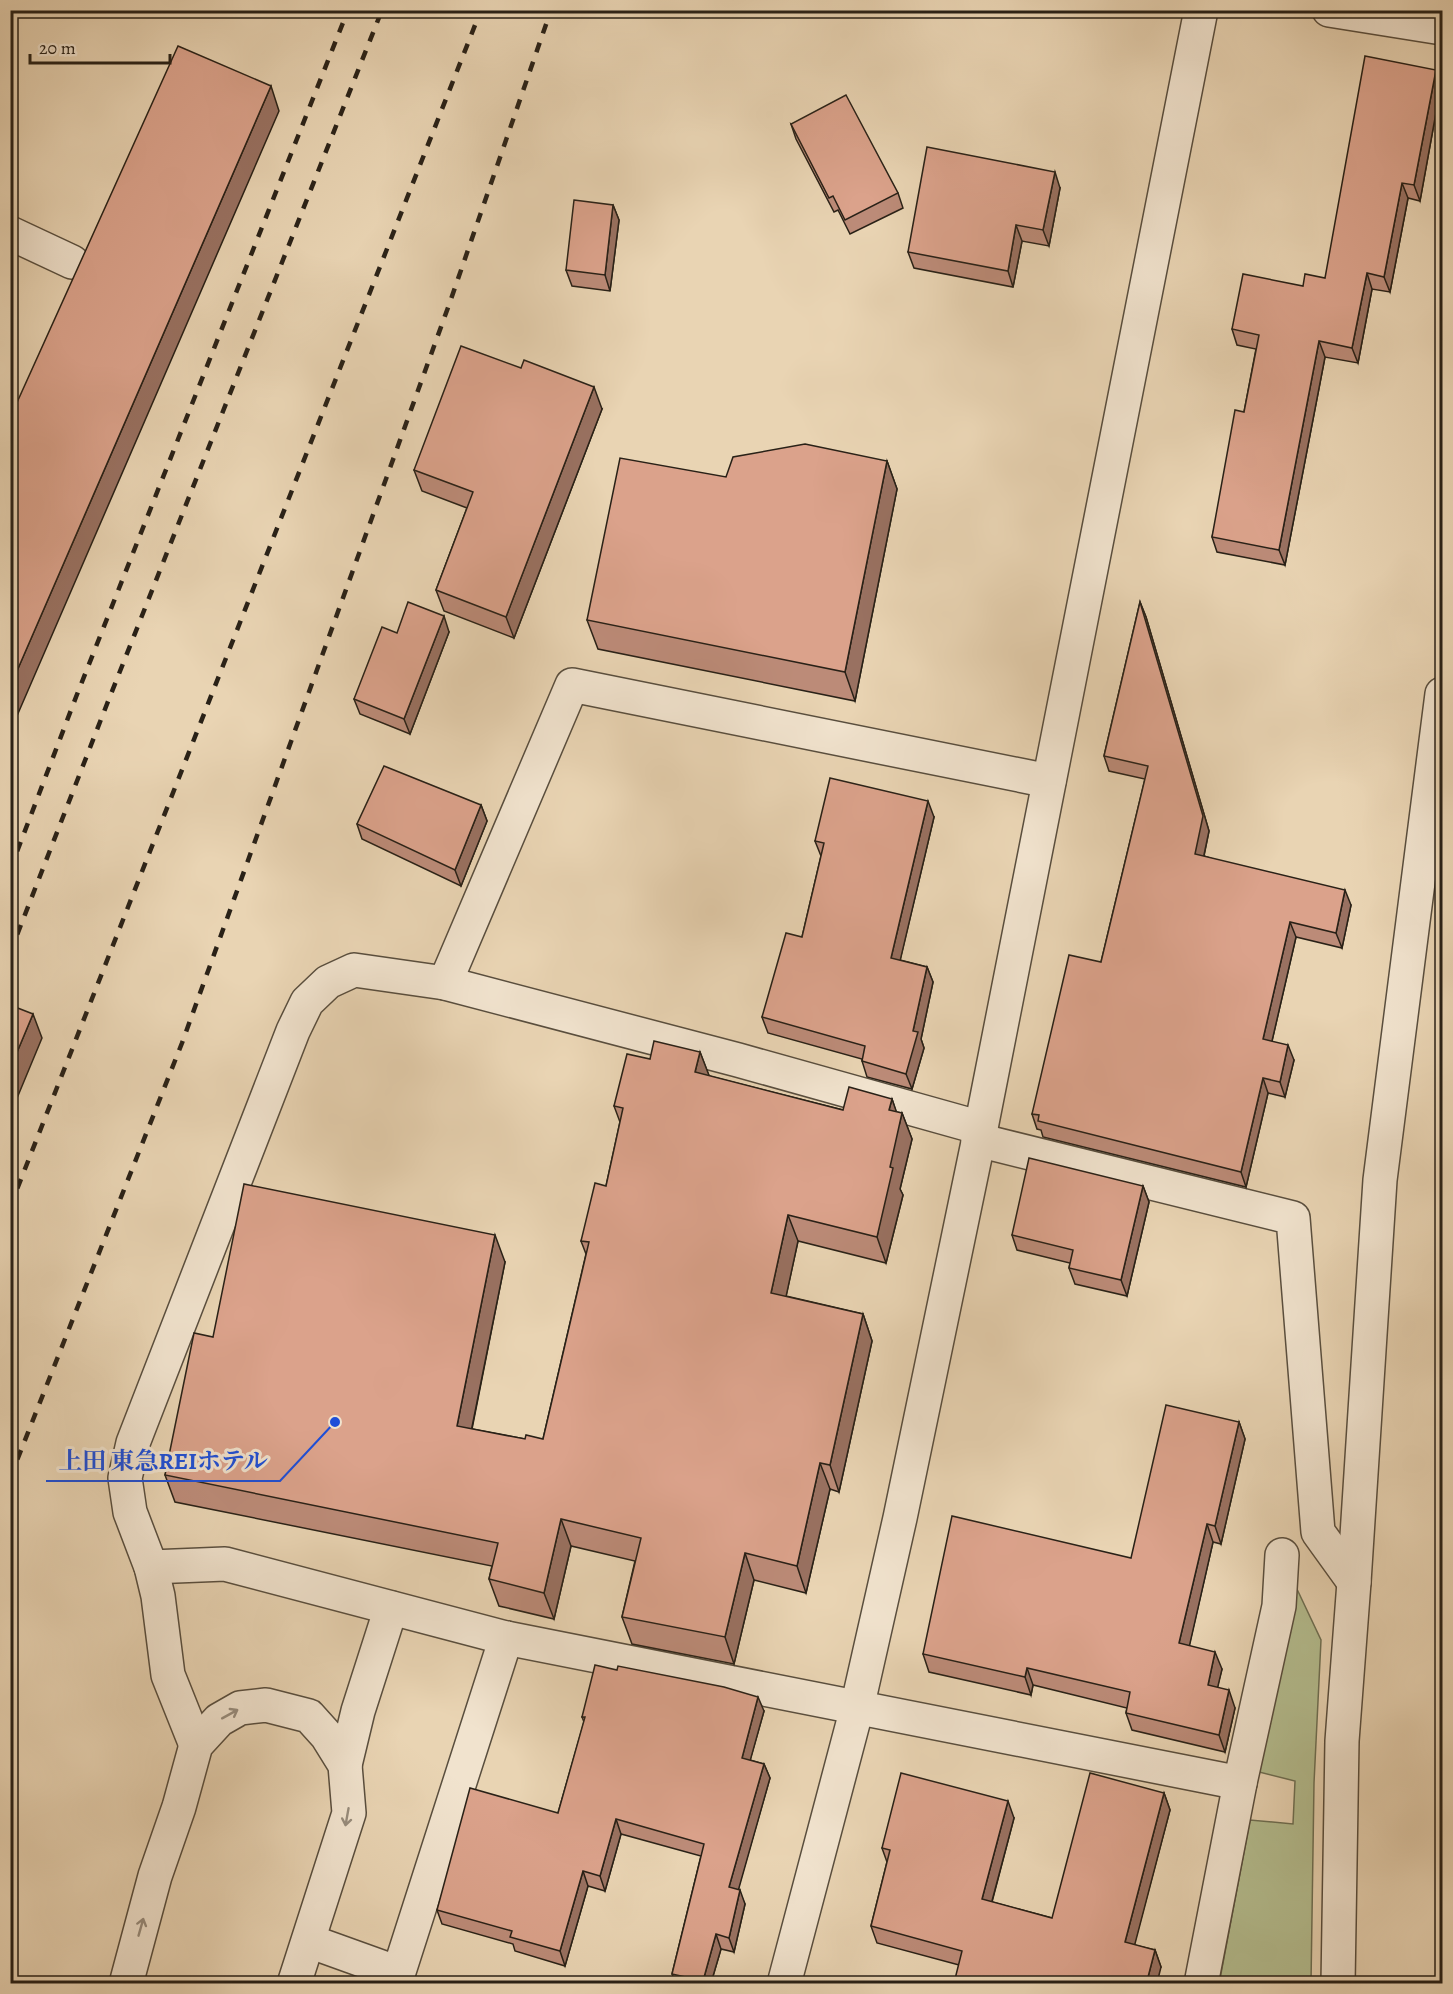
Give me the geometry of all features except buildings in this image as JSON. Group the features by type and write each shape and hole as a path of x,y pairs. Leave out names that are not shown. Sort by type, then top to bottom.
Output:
{"street":[{"path":"784,1983 857,1708 900,1518 980,1134 1201,10"},
{"path":"1329,10 1443,28"},
{"path":"10,233 72,262"},
{"path":"445,983 572,685 1050,781"},
{"path":"1338,1983 1342,1741 1380,1180 1443,694"},
{"path":"196,1745 168,1675 158,1596 151,1567 130,1512 125,1478 133,1443 293,1032 307,1002 328,982 354,970 445,983 738,1060 980,1134 1293,1218 1318,1532 1354,1582"},
{"path":"1200,1983 1240,1783 1279,1606 1282,1555"},
{"path":"151,1567 225,1564 506,1638 1240,1783"},
{"path":"294,1983 349,1813 345,1765 358,1711 391,1608"},
{"path":"309,1941 397,1978 506,1638"},
{"path":"126,1983 155,1876 179,1807 196,1745 219,1720 240,1708 266,1705 309,1716 327,1736 345,1765"}],"green space":[{"path":"1296,1587 1321,1640 1314,1783 1311,1983 1219,1984 1250,1820 1293,1824 1295,1781 1259,1772"}],"railway":[{"path":"10,870 76,697 348,10"},
{"path":"10,953 382,10"},
{"path":"10,1207 481,10"},
{"path":"10,1478 182,1043 450,302 551,10"}],"place":[{"name":"上田 東急REIホテル","path":"335,1422"}]}
